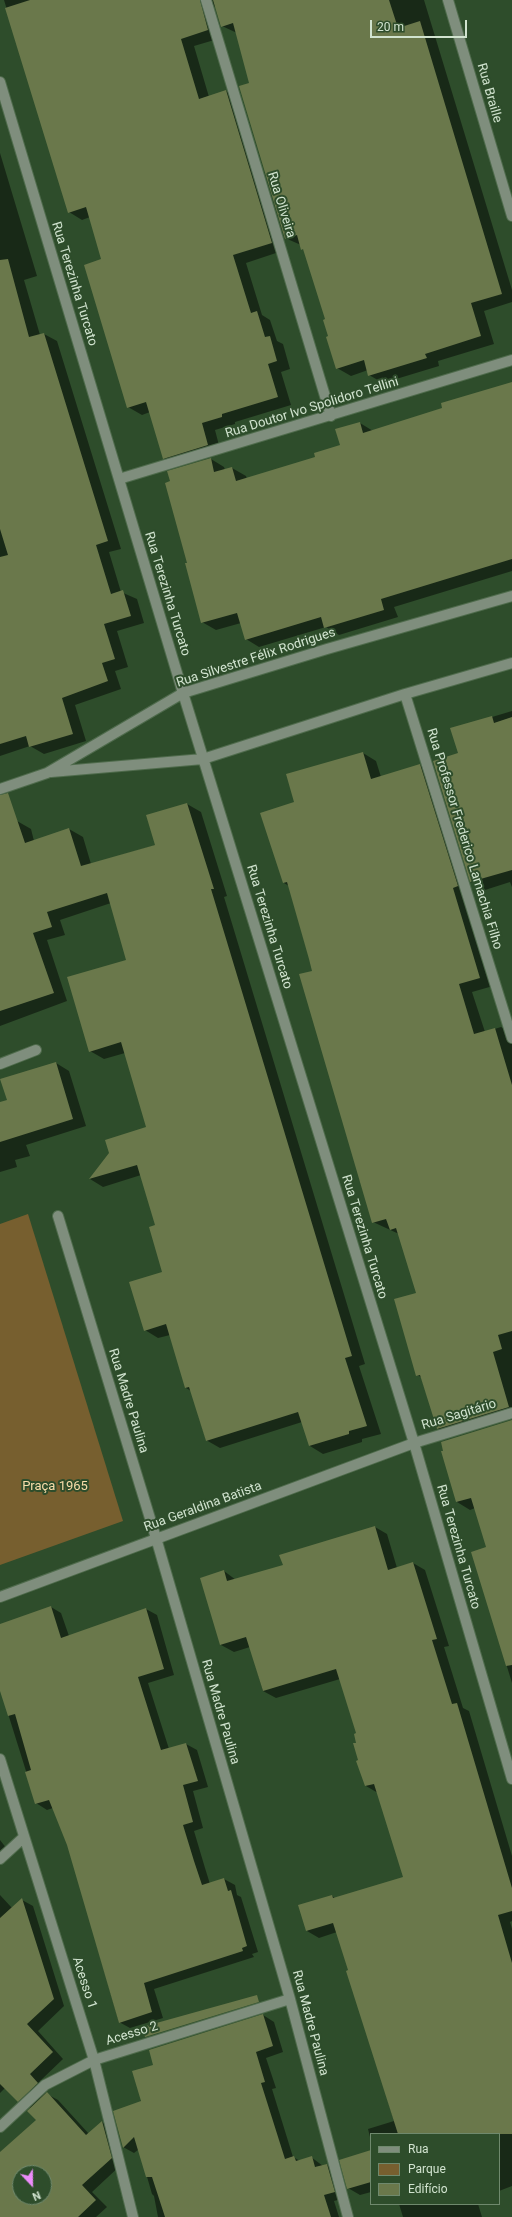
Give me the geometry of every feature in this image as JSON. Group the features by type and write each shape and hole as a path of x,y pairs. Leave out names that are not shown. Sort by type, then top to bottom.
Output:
{"street":[{"name":"Rua Oliveira","path":"206,0 331,416"},
{"name":"Rua Braille","path":"448,0 512,216"},
{"name":"Rua Terezinha Turcato","path":"0,82 183,693 414,1443 512,1779"},
{"name":"Rua Doutor Ivo Spolidoro Tellini","path":"119,479 512,360"},
{"name":"Rua Silvestre Félix Rodrigues","path":"47,773 183,693 327,649 512,596"},
{"path":"0,789 47,773 203,758 405,694 512,663"},
{"name":"Rua Professor Frederico Lamachia Filho","path":"405,694 512,1038"},
{"path":"0,1064 36,1050"},
{"name":"Rua Madre Paulina","path":"58,1216 156,1538 290,1999 348,2217"},
{"name":"Rua Sagitário","path":"414,1443 512,1413"},
{"name":"Rua Geraldina Batista","path":"0,1597 414,1443"},
{"name":"Acesso 1","path":"0,1759 94,2060 133,2217"},
{"path":"0,1859 24,1837"},
{"name":"Acesso 2","path":"0,2127 45,2085 94,2060 290,1999"}],"green space":[{"name":"Praça 1965","path":"28,1214 123,1521 0,1565 0,1224"}],"building":[{"path":"30,0 200,0 208,30 181,39 199,99 226,90 272,243 233,255 251,313 257,311 265,337 270,336 277,361 268,364 278,397 222,414 222,417 202,423 208,445 163,459 146,402 127,408 84,265 101,259 86,207 68,213 5,8"},
{"path":"213,0 389,0 398,28 420,21 502,294 471,303 481,336 425,354 427,358 368,376 364,360 336,369 326,337 328,336 323,320 325,319 303,249 301,250 297,235 285,239 239,86 249,83 233,23 221,27"},
{"path":"8,259 29,337 44,333 108,541 96,545 111,594 123,590 131,616 104,624 115,659 102,663 108,681 62,698 73,734 29,747 26,736 0,744 0,557 8,555 0,529 0,260"},
{"path":"512,382 512,559 381,599 384,610 324,628 321,617 245,640 237,613 201,623 185,563 187,563 165,483 170,481 167,471 211,458 214,472 232,467 236,481 315,457 314,453 340,445 335,429 360,422 363,433 442,408 441,403"},
{"path":"492,716 494,723 512,717 512,870 470,882 433,761 458,753 450,728"},
{"path":"363,752 371,779 420,764 458,886 453,888 480,978 459,984 474,1034 495,1028 512,1085 512,1331 498,1335 502,1349 493,1352 509,1407 437,1429 420,1375 416,1376 394,1299 416,1293 396,1228 390,1230 386,1219 372,1223 299,974 312,971 309,959 287,882 283,883 260,813 294,802 286,774"},
{"path":"8,793 25,843 69,828 81,866 155,845 146,815 187,803 214,889 211,889 352,1356 345,1358 367,1426 349,1431 349,1434 309,1446 298,1412 206,1441 189,1387 185,1388 166,1324 144,1331 129,1282 162,1272 149,1227 155,1225 137,1165 89,1179 109,1153 105,1140 146,1127 121,1042 89,1052 67,977 126,960 107,893 47,912 52,927 33,933 54,993 0,1011 0,795"},
{"path":"56,1062 73,1119 0,1142 0,1102 7,1100 0,1079"},
{"path":"512,1420 512,1665 506,1666 471,1552 486,1547 471,1498 456,1502 441,1451 443,1451 441,1442"},
{"path":"375,1526 388,1570 413,1562 437,1639 432,1640 452,1704 457,1703 512,1888 512,1911 498,1915 512,1963 512,2134 398,2133 346,1971 348,1970 333,1923 306,1931 298,1905 332,1895 333,1898 403,1877 374,1784 365,1786 356,1761 358,1760 353,1743 356,1743 354,1734 356,1733 336,1669 263,1691 246,1637 220,1645 200,1578 224,1570 227,1581 283,1565 279,1555"},
{"path":"51,1606 61,1638 146,1608 164,1669 138,1677 161,1750 186,1743 198,1781 183,1785 193,1822 183,1825 202,1885 224,1878 228,1891 231,1890 247,1946 242,1948 243,1951 144,1983 152,2012 119,2023 67,1845 49,1800 35,1804 25,1772 31,1770 15,1714 8,1716 0,1691 0,1624"},
{"path":"22,1898 54,1999 27,2024 53,2052 30,2074 38,2083 18,2102 0,2084 0,1918"},
{"path":"257,1995 259,2002 145,2037 142,2027"},
{"path":"263,2014 273,2046 256,2052 265,2082 261,2083 285,2159 294,2156 296,2161 312,2156 315,2167 327,2164 335,2192 324,2195 331,2217 165,2217 152,2177 146,2177 134,2137 123,2148 113,2111 141,2101 132,2071 153,2065 149,2050"},
{"path":"47,2092 86,2135 102,2121 112,2158 82,2185 96,2200 78,2217 0,2217 0,2152 36,2120 27,2111"},
{"path":"370,2150 370,2182 347,2189 339,2160"}]}
